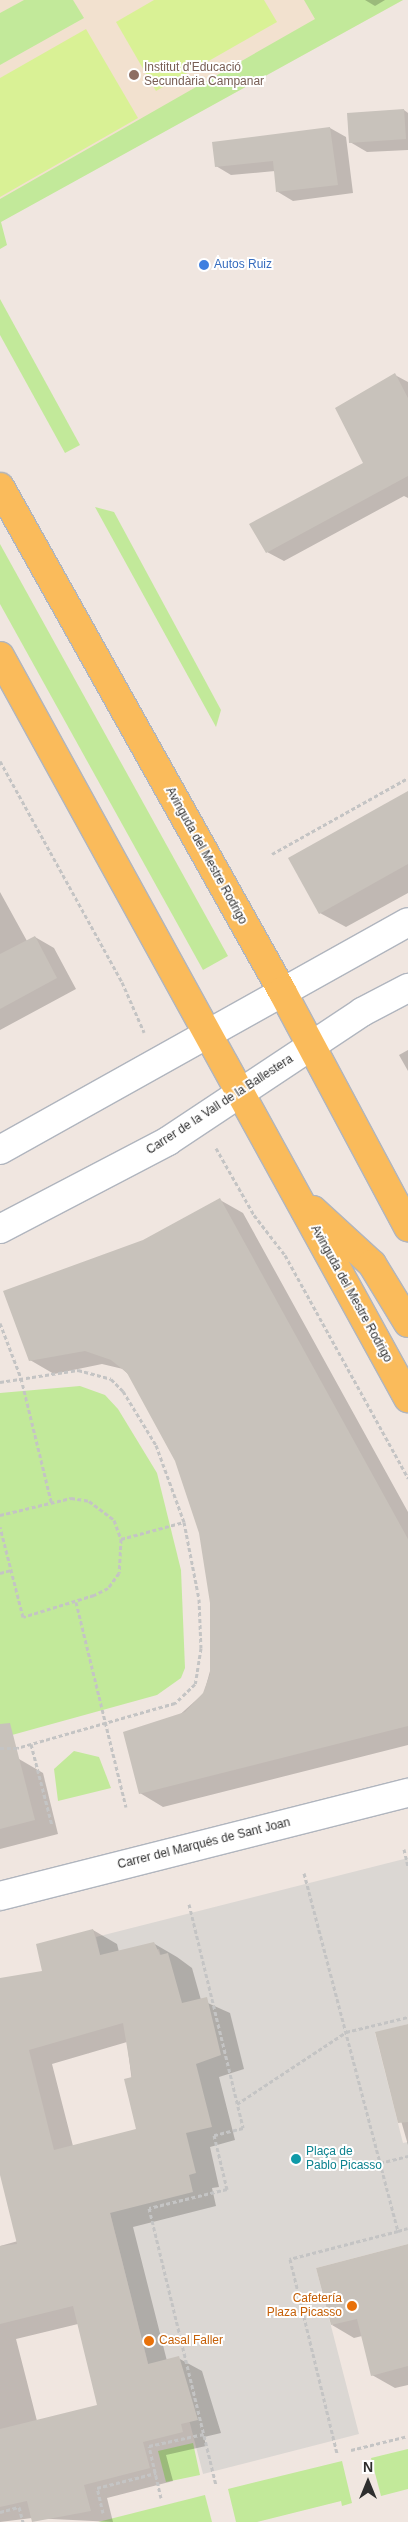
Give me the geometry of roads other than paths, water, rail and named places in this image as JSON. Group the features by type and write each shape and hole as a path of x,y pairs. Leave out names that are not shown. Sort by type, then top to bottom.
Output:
{"main road":[{"name":"Avinguda del Mestre Rodrigo","path":"0,487 282,991 309,1047 408,1227"},
{"name":"Avinguda del Mestre Rodrigo","path":"0,656 408,1398"},
{"name":"Avinguda del Mestre Rodrigo","path":"295,1191 372,1264 408,1323"}],"street":[{"path":"0,1150 408,922"},
{"name":"Carrer de la Vall de la Ballestera","path":"0,1229 168,1141 309,1047 408,988"},
{"name":"Carrer del Marqués de Sant Joan","path":"0,1896 408,1793"}],"place":[{"name":"Institut d'Educació Secundària Campanar","path":"134,75"},
{"name":"Autos Ruiz","path":"204,265"},
{"name":"Plaça de Pablo Picasso","path":"296,2159"},
{"name":"Cafetería Plaza Picasso","path":"352,2306"},
{"name":"Casal Faller","path":"149,2341"}]}
